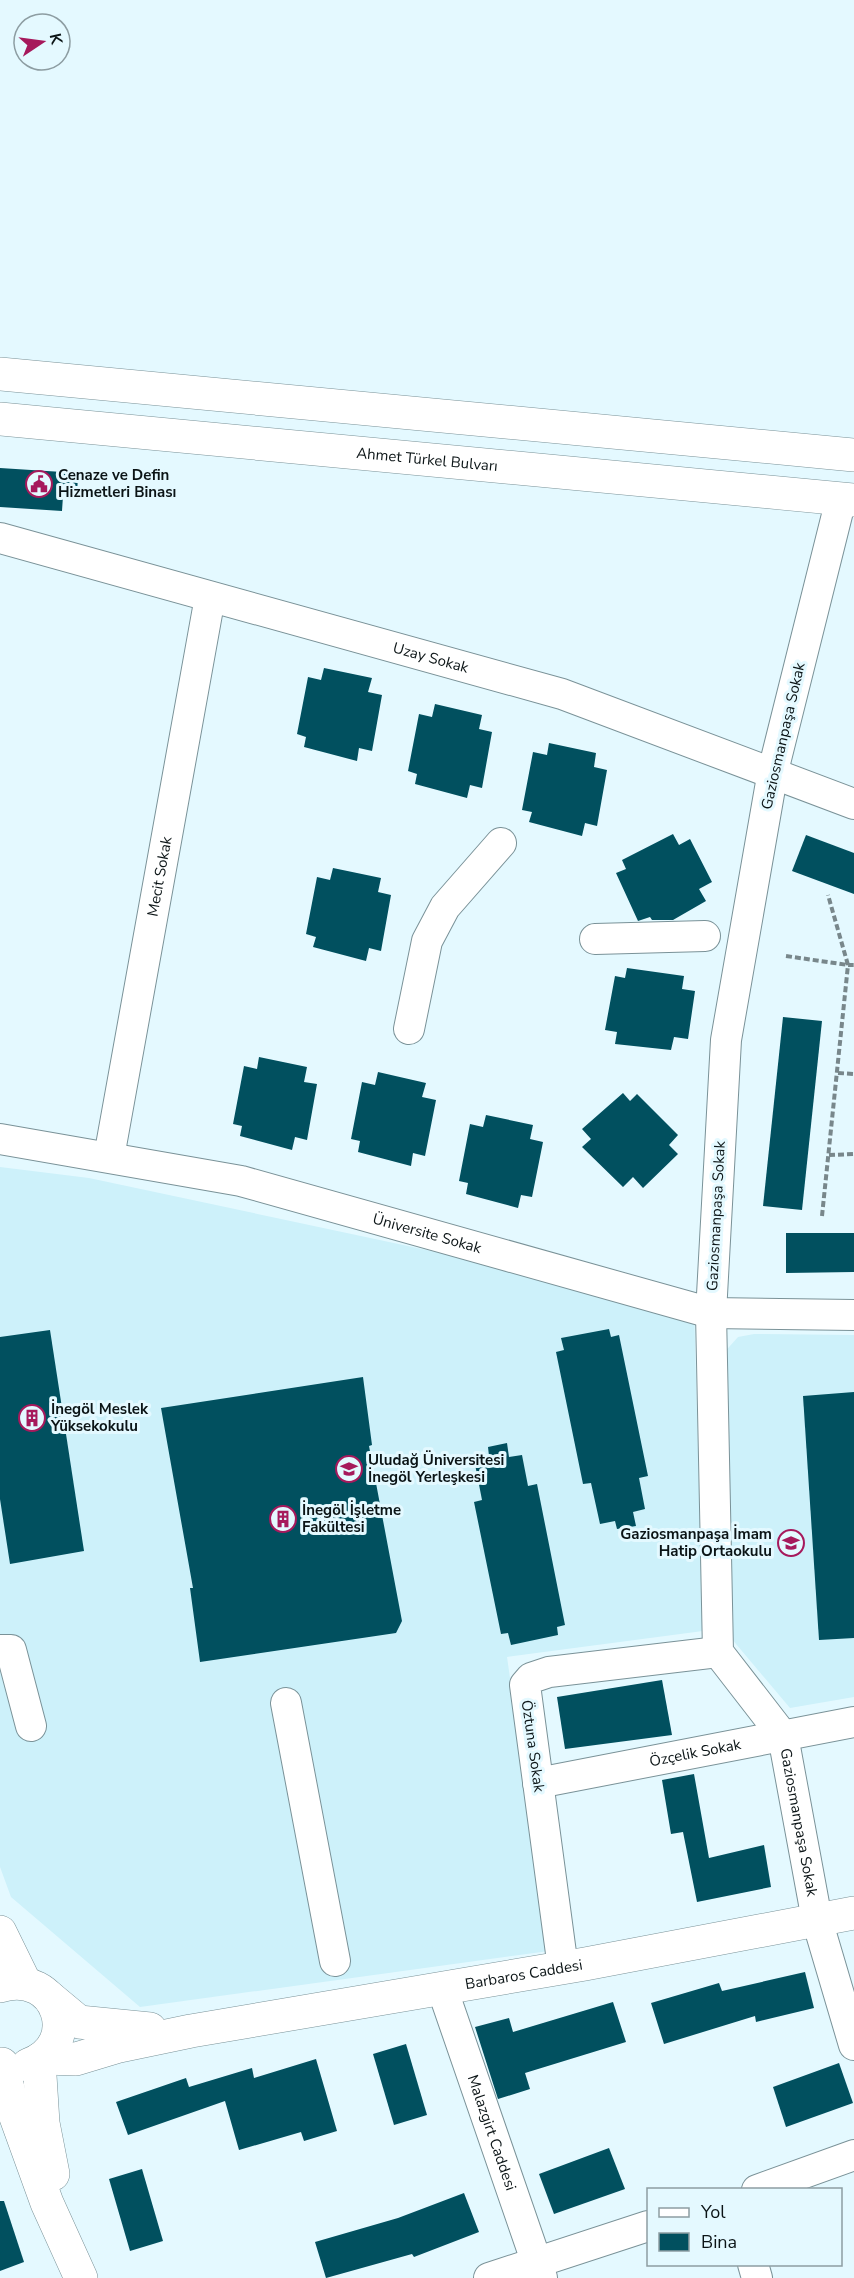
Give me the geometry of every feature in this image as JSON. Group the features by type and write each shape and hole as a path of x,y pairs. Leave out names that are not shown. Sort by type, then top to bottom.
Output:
{"main road":[{"path":"0,374 854,455"},
{"name":"Ahmet Türkel Bulvarı","path":"0,419 847,500"},
{"name":"Barbaros Caddesi","path":"191,2031 563,1968 854,1913"},
{"path":"0,1932 25,1988 56,2009 59,2022 52,2048 41,2059 44,2123 76,2266"},
{"path":"25,1988 79,2022 191,2031"},
{"path":"76,2266 39,2182 13,2109 1,2064 16,2067 41,2059 76,2059 118,2046 191,2031"}],"street":[{"name":"Gaziosmanpaşa Sokak","path":"847,500 773,771 726,1040 711,1313 718,1652 783,1736 817,1920 854,2045"},
{"name":"Uzay Sokak","path":"0,538 562,694 773,771 854,804"},
{"name":"Mecit Sokak","path":"109,1157 210,597"},
{"path":"409,1029 427,941 445,907 501,843"},
{"path":"595,939 705,936"},
{"name":"Üniversite Sokak","path":"0,1140 241,1181 711,1313 854,1315"},
{"path":"0,1650 11,1650 31,1726"},
{"name":"Öztuna Sokak","path":"563,1968 525,1685 531,1678 549,1672 718,1652"},
{"path":"286,1703 335,1961"},
{"name":"Özçelik Sokak","path":"538,1783 854,1722"},
{"name":"Malazgirt Caddesi","path":"442,1988 539,2270"},
{"path":"763,2188 854,2155"},
{"path":"489,2278 539,2270 647,2226"}],"path":[{"path":"822,1216 851,965 828,895"},
{"path":"786,956 851,965"},
{"path":"838,1073 854,1074"},
{"path":"829,1155 854,1154"}],"shaded area":[{"name":"Uludağ Üniversitesi İnegöl Yerleşkesi","path":"0,1167 89,1178 694,1307 703,1631 507,1657 549,1951 140,2007 11,1897 0,1867"},
{"name":"Gaziosmanpaşa İmam Hatip Ortaokulu","path":"754,1334 854,1335 854,1697 790,1708 731,1638 721,1356 738,1337"}],"building":[{"name":"Cenaze ve Defin Hizmetleri Binası","path":"0,468 78,473 77,497 63,496 62,511 0,507"},
{"path":"324,668 372,678 368,692 382,695 372,751 359,748 357,761 304,747 306,737 297,734 308,677 321,680"},
{"path":"435,704 482,715 479,729 492,732 482,788 470,785 467,798 415,784 417,774 408,771 419,714 432,717"},
{"path":"549,743 596,753 594,767 607,770 597,826 585,823 582,836 529,822 532,812 522,810 533,752 547,755"},
{"path":"673,834 679,845 690,839 712,882 699,889 706,901 673,920 652,920 650,917 638,921 616,873 626,869 622,860"},
{"path":"806,835 854,853 854,894 792,871"},
{"path":"333,868 381,878 378,892 391,895 381,951 369,948 366,961 313,947 316,937 306,934 317,877 330,880"},
{"path":"627,968 684,976 682,989 695,991 688,1039 674,1037 671,1050 615,1044 617,1032 605,1030 615,976 625,978"},
{"path":"783,1017 822,1021 802,1210 763,1206"},
{"path":"259,1057 307,1067 304,1082 317,1084 307,1140 295,1137 292,1150 240,1136 242,1126 233,1124 244,1066 257,1069"},
{"path":"378,1072 426,1083 422,1097 436,1100 425,1156 413,1153 411,1166 358,1152 360,1141 351,1139 362,1082 375,1085"},
{"path":"623,1093 630,1101 637,1094 678,1135 669,1145 678,1154 643,1188 633,1177 623,1187 582,1147 591,1139 582,1129"},
{"path":"486,1115 533,1125 530,1139 543,1142 532,1197 521,1195 518,1208 466,1194 468,1183 459,1181 470,1124 483,1127"},
{"path":"786,1233 854,1233 854,1272 786,1273"},
{"path":"609,1329 611,1337 619,1335 648,1476 639,1478 645,1509 633,1512 636,1526 617,1529 615,1521 600,1524 591,1483 583,1484 556,1352 564,1350 561,1338"},
{"name":"İnegöl Meslek Yüksekokulu","path":"50,1330 84,1551 10,1564 0,1499 0,1337"},
{"name":"İnegöl İşletme Fakültesi","path":"363,1377 372,1445 369,1446 402,1621 396,1633 200,1662 190,1588 193,1588 161,1408"},
{"path":"854,1392 854,1638 819,1640 803,1396"},
{"path":"507,1443 509,1457 522,1455 528,1486 537,1484 565,1625 557,1627 558,1635 511,1645 508,1633 501,1634 474,1502 482,1500 474,1459 489,1456 488,1447"},
{"path":"662,1680 672,1735 565,1749 557,1697"},
{"path":"694,1774 709,1858 764,1845 771,1887 697,1902 683,1832 671,1834 662,1780"},
{"path":"805,1972 814,2008 756,2022 755,2016 664,2044 651,2003 719,1983 722,1991"},
{"path":"613,2002 626,2042 525,2073 530,2089 498,2099 475,2027 509,2018 513,2032"},
{"path":"406,2044 427,2115 394,2125 373,2054"},
{"path":"316,2059 337,2131 304,2141 301,2132 239,2150 225,2101 128,2135 116,2102 186,2078 189,2087 252,2068 254,2078"},
{"path":"839,2063 853,2103 786,2127 773,2087"},
{"path":"609,2148 625,2189 554,2214 539,2174"},
{"path":"142,2169 163,2241 130,2251 109,2179"},
{"path":"464,2193 479,2232 414,2257 412,2254 326,2278 315,2242 398,2218"},
{"path":"0,2201 4,2201 24,2262 0,2271"}],"place":[{"name":"Cenaze ve Defin Hizmetleri Binası","path":"39,484"},
{"name":"İnegöl Meslek Yüksekokulu","path":"32,1418"},
{"name":"Uludağ Üniversitesi İnegöl Yerleşkesi","path":"349,1469"},
{"name":"İnegöl İşletme Fakültesi","path":"283,1519"},
{"name":"Gaziosmanpaşa İmam Hatip Ortaokulu","path":"791,1543"}]}
